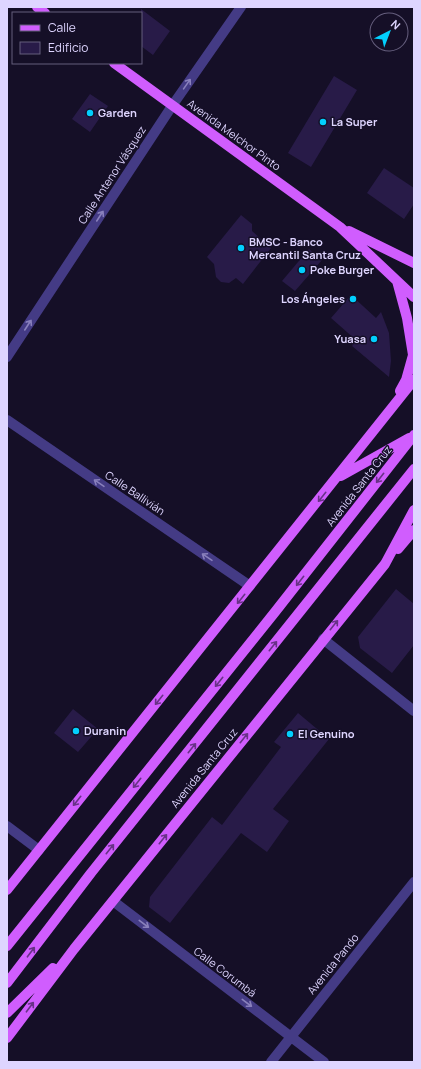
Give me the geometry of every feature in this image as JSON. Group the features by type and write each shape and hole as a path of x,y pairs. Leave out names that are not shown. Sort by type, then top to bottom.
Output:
{"main road":[{"name":"Avenida Melchor Pinto","path":"115,64 340,226 414,296"},
{"name":"Avenida Melchor Pinto","path":"340,226 412,260"},
{"path":"389,411 406,380 413,355 407,318 398,282"},
{"name":"Avenida Santa Cruz","path":"7,890 414,380"},
{"path":"336,478 414,435"},
{"name":"Avenida Santa Cruz","path":"7,946 276,612 414,435"},
{"name":"Avenida Santa Cruz","path":"7,983 91,873 414,469"},
{"name":"Avenida Santa Cruz","path":"7,1038 113,900 385,564 414,510"},
{"path":"385,564 414,530"},
{"path":"7,939 23,926"},
{"path":"7,1013 74,949"}],"street":[{"name":"Calle Antenor Vásquez","path":"7,357 172,106 241,7"},
{"name":"Calle Ballivián","path":"7,420 250,586"},
{"path":"323,639 414,711"},
{"path":"7,826 39,850"},
{"name":"Avenida Pando","path":"271,1062 414,882"},
{"name":"Calle Corumbá","path":"113,900 324,1062"}],"building":[{"path":"141,9 170,31 153,55 142,47"},
{"name":"La Super","path":"334,76 357,90 311,167 288,153"},
{"name":"Garden","path":"90,94 108,106 90,132 72,119"},
{"path":"384,168 414,188 414,204 404,219 367,193"},
{"name":"BMSC - Banco Mercantil Santa Cruz","path":"241,215 252,224 252,231 271,248 243,284 236,278 229,283 221,282 216,277 214,264 207,257"},
{"name":"Poke Burger","path":"309,249 322,260 295,291 282,281"},
{"path":"351,295 376,318 381,312 389,333 391,361 389,377 352,346 356,340 331,318"},
{"path":"396,589 414,604 414,645 392,673 360,648 358,637"},
{"name":"Duranin","path":"73,709 98,729 78,752 54,733"},
{"path":"298,713 329,739 273,809 289,821 267,852 241,833 170,923 149,907 150,897 212,817 222,825 281,747 274,742"}],"place":[{"name":"Garden","path":"90,113"},
{"name":"La Super","path":"323,122"},
{"name":"BMSC - Banco Mercantil Santa Cruz","path":"241,248"},
{"name":"Poke Burger","path":"302,270"},
{"name":"Los Ángeles","path":"353,299"},
{"name":"Yuasa","path":"374,339"},
{"name":"Duranin","path":"76,731"},
{"name":"El Genuino","path":"290,734"}]}
